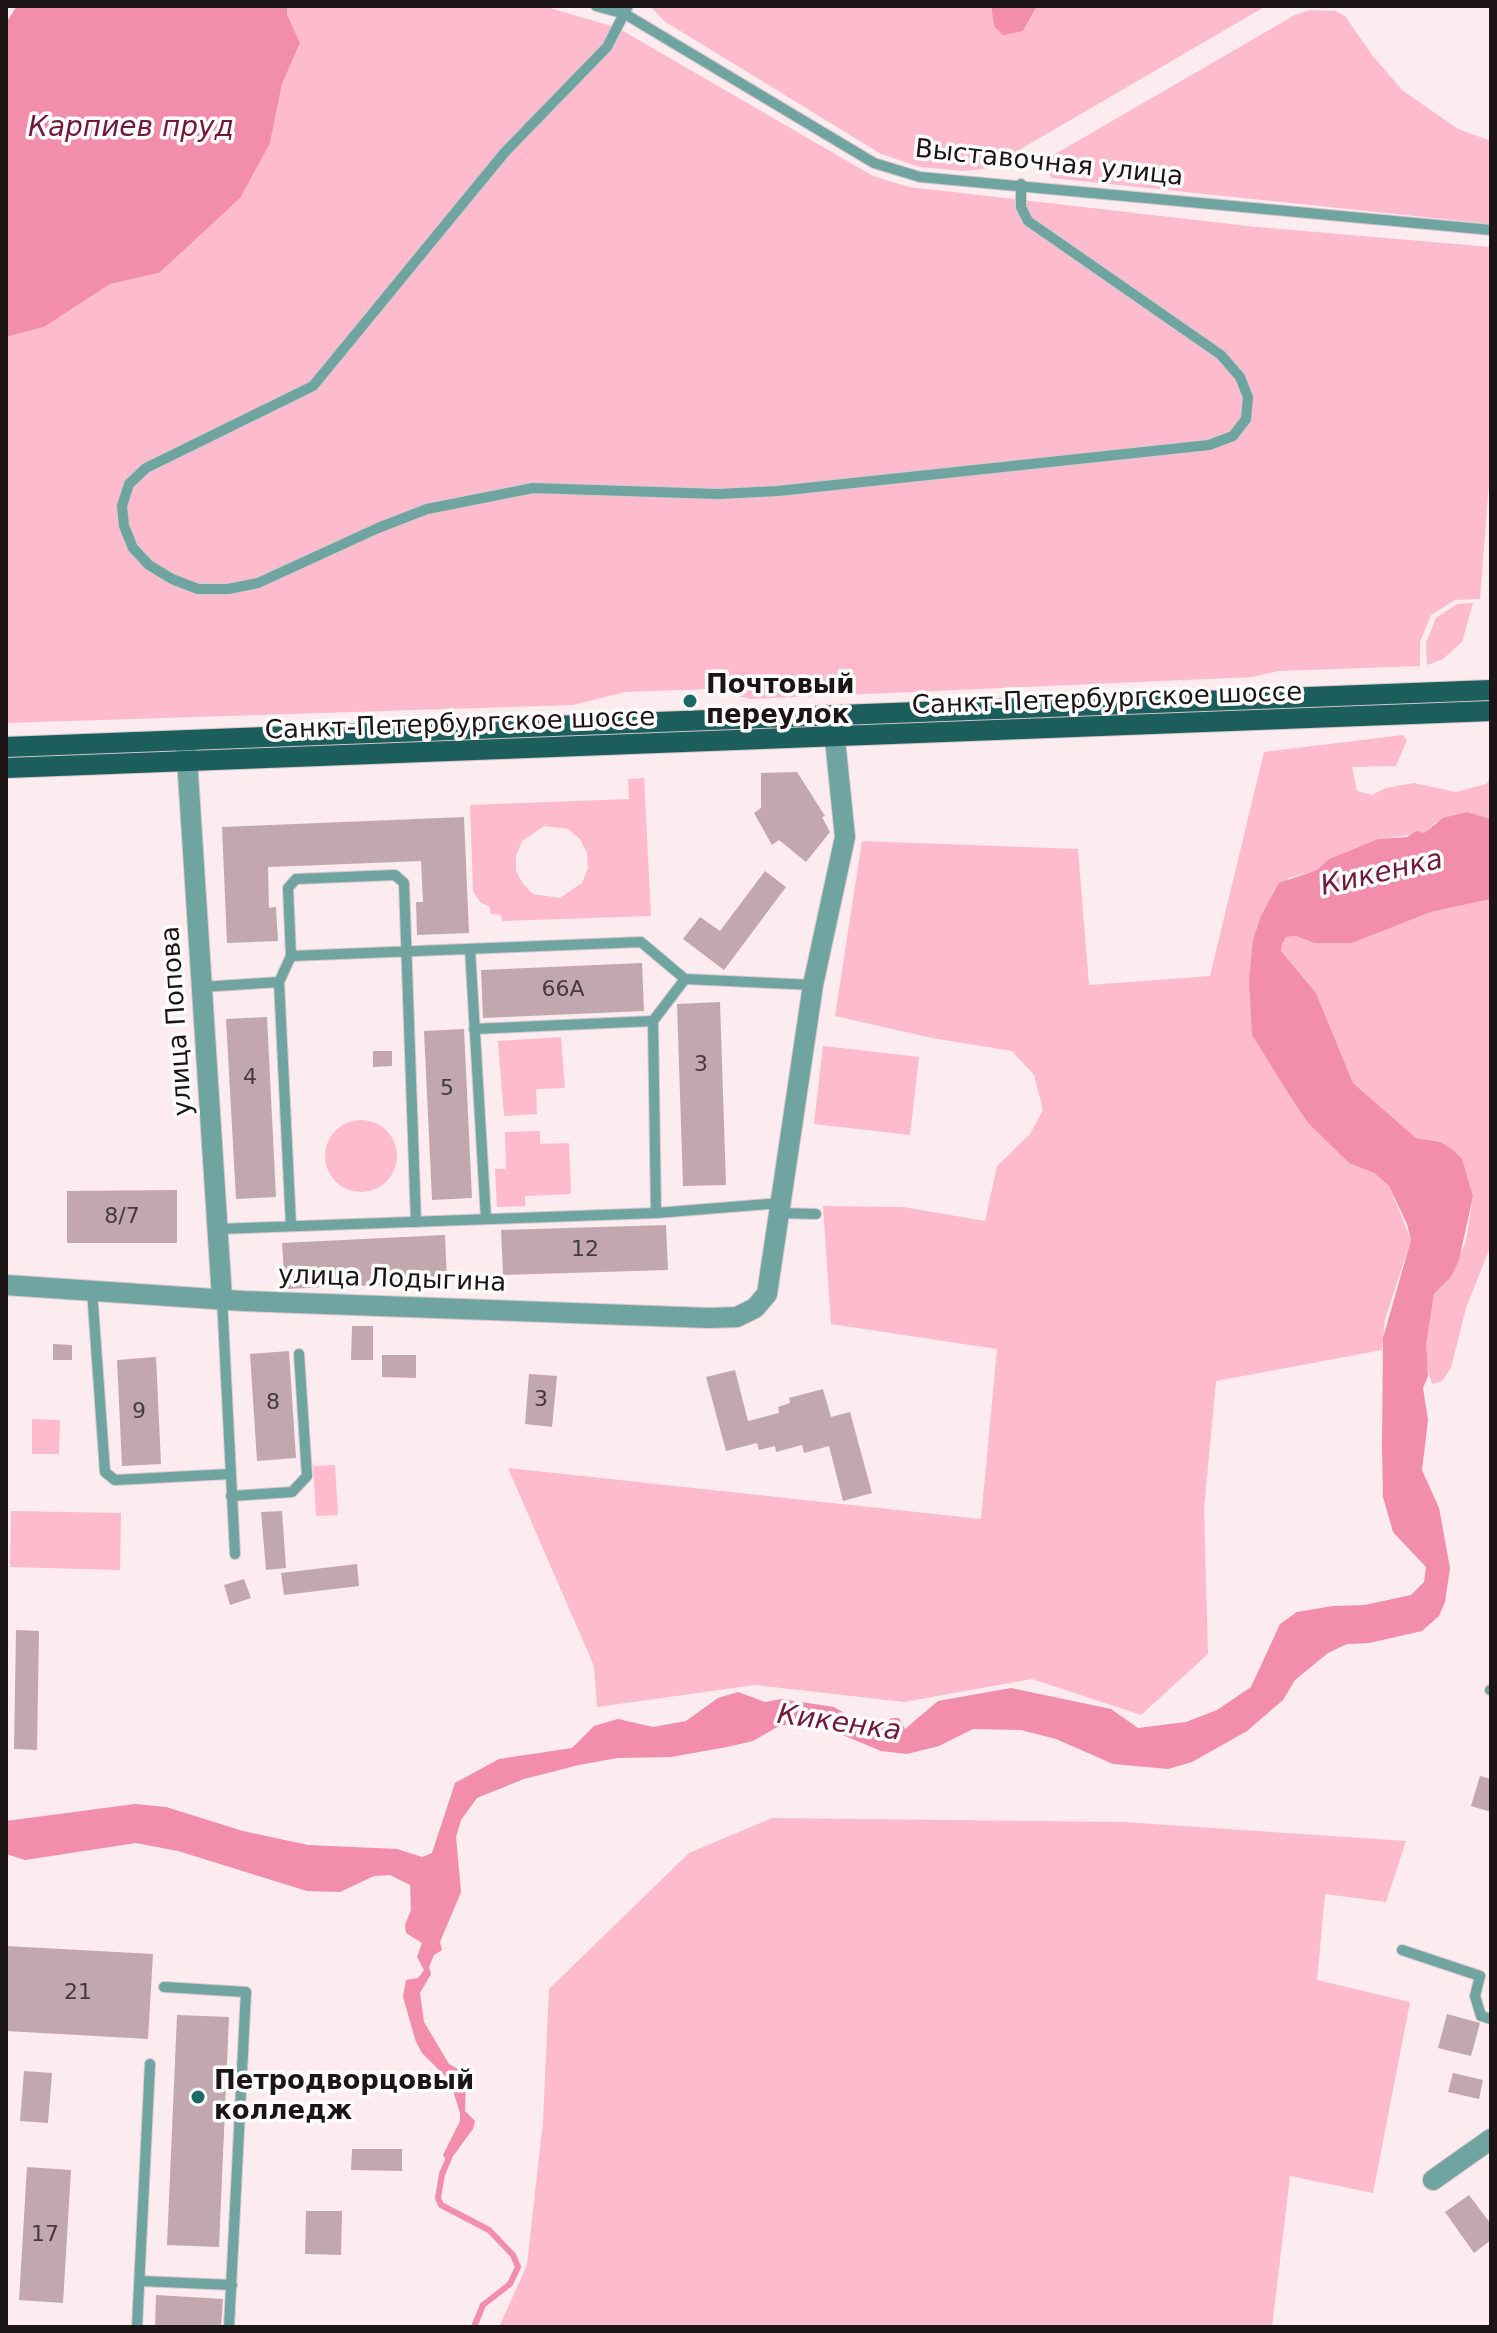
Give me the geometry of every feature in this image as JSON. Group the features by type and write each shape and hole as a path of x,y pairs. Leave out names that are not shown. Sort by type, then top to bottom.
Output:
{"main road":[{"name":"Санкт-Петербургское шоссе","path":"6,747 1491,690"},
{"name":"Санкт-Петербургское шоссе","path":"6,768 1491,711"}],"street":[{"path":"780,1208 813,985 845,837 833,715"},
{"name":"улица Попова","path":"186,740 222,1298"},
{"name":"улица Лодыгина","path":"6,1285 222,1298 737,1317 755,1308 767,1294 780,1208"},
{"path":"1433,2180 1491,2139"}],"lane":[{"name":"Выставочная улица","path":"596,6 627,10 874,163 920,177 1491,230"},
{"path":"627,10 607,47 505,152 313,386 146,468 129,484 122,506 124,526 133,548 149,565 172,579 198,589 228,589 258,583 427,509 533,488 718,494 778,491 1209,445 1233,436 1246,419 1248,397 1240,377 1221,355 1028,221 1021,207 1021,184"},
{"path":"291,1226 279,982 291,956 288,888 296,879 395,875 404,883 416,1222"},
{"path":"291,956 641,942 685,979 813,985"},
{"path":"470,949 486,1219"},
{"path":"656,1213 653,1021 685,979"},
{"path":"202,987 279,982"},
{"path":"474,1029 653,1021"},
{"path":"218,1229 780,1208 816,1214"},
{"path":"91,1289 99,1355 105,1472 115,1480 230,1474"},
{"path":"222,1298 235,1554"},
{"path":"231,1496 292,1492 307,1476 299,1354"},
{"path":"1402,1950 1480,1976 1475,1996 1481,2016 1491,2019"},
{"path":"164,1987 246,1992 229,2327"},
{"path":"137,2327 150,2064"},
{"path":"140,2281 232,2285"}],"shaded area":[{"path":"287,6 543,6 618,28 873,176 909,187 1257,227 1491,247 1491,457 1480,599 1455,600 1431,615 1420,642 1420,666 1278,671 1253,677 750,699 711,689 625,692 573,705 6,723 6,337 44,327 110,284 159,273 195,237 270,143 282,84 300,43 287,14"},
{"path":"650,6 991,6 994,26 1023,31 1037,6 1266,6 1002,160 984,169 964,171 920,167 881,154 664,21"},
{"path":"1310,10 1335,11 1345,16 1372,55 1402,90 1458,129 1491,141 1491,224 1052,178 1048,172 1050,157 1295,15"},
{"path":"1473,603 1462,642 1443,659 1427,665 1426,643 1436,618 1457,604"},
{"path":"1403,735 1407,740 1396,766 1352,767 1357,791 1372,795 1386,788 1414,783 1456,792 1486,784 1491,778 1491,819 1467,812 1436,822 1424,833 1378,839 1329,859 1318,870 1288,878 1252,1035 1308,1123 1349,1163 1374,1173 1389,1186 1411,1240 1385,1319 1382,1350 1216,1381 1204,1509 1208,1654 1141,1715 1032,1679 904,1702 755,1685 597,1707 594,1666 508,1468 981,1519 997,1349 831,1324 823,1206 903,1207 985,1221 997,1166 1030,1134 1043,1110 1034,1075 1012,1051 932,1038 835,1016 862,841 1078,849 1089,985 1210,976 1264,752"},
{"path":"644,778 651,916 502,921 501,915 491,914 489,906 481,903 473,891 470,805 629,799 628,779","holes":["544,826 568,829 580,839 587,853 588,868 582,883 560,898 533,894 516,871 516,856 522,841"]},
{"path":"1491,899 1491,1245 1466,1308 1451,1368 1442,1381 1432,1384 1426,1364 1426,1345 1434,1294 1451,1277 1466,1241 1473,1196 1465,1169 1440,1142 1416,1138 1353,1083 1316,993 1281,951 1286,937 1296,936 1314,943 1352,943 1431,912"},
{"path":"561,1037 565,1088 536,1089 537,1114 504,1116 498,1041"},
{"path":"823,1046 919,1057 910,1135 814,1124"},
{"path":"361,1120 381,1126 391,1136 397,1156 391,1176 381,1186 361,1192 341,1186 331,1176 325,1156 331,1136 341,1126"},
{"path":"540,1131 540,1144 569,1143 571,1194 525,1196 525,1206 497,1207 495,1169 506,1169 505,1132"},
{"path":"32,1419 60,1420 59,1454 32,1454"},
{"path":"335,1465 338,1515 316,1516 313,1466"},
{"path":"11,1511 121,1513 120,1570 10,1567"},
{"path":"772,1818 1123,1822 1406,1841 1386,1902 1325,1894 1317,1980 1410,2002 1373,2193 1290,2176 1272,2327 499,2327 527,2265 543,2121 549,1989 689,1853"}],"water":[{"name":"Карпиев пруд","path":"17,6 287,6 287,14 300,43 282,84 270,143 240,198 159,273 110,284 44,327 6,337 6,23"},
{"path":"991,6 1037,6 1023,31 1003,35 994,26"},
{"path":"1467,812 1491,819 1491,899 1431,912 1352,943 1314,943 1296,936 1286,937 1281,951 1316,993 1353,1083 1416,1138 1440,1142 1453,1150 1462,1159 1473,1196 1459,1260 1451,1277 1434,1294 1426,1345 1428,1376 1423,1388 1428,1420 1422,1470 1439,1508 1450,1568 1445,1602 1439,1616 1422,1631 1369,1643 1347,1644 1328,1653 1295,1680 1283,1700 1247,1731 1192,1762 1168,1769 1113,1764 1056,1739 1021,1730 973,1729 939,1746 907,1754 881,1751 819,1725 798,1723 779,1726 753,1741 727,1747 671,1757 617,1758 579,1765 524,1779 477,1798 461,1820 456,1837 461,1892 440,1942 442,1950 434,1955 429,1967 431,1974 420,1993 424,2022 449,2064 458,2069 466,2082 465,2111 475,2121 473,2129 448,2163 443,2155 460,2121 460,2113 450,2081 422,2053 416,2042 403,1997 406,1980 418,1978 424,1970 417,1957 422,1943 406,1933 405,1925 411,1910 410,1885 390,1875 374,1876 340,1892 307,1891 178,1851 136,1843 25,1860 6,1854 6,1821 135,1804 166,1807 243,1831 308,1845 397,1849 422,1857 432,1853 455,1783 499,1759 572,1748 594,1726 618,1719 653,1727 686,1721 718,1698 738,1692 765,1702 781,1699 834,1707 871,1729 882,1728 891,1718 899,1718 905,1729 938,1701 1011,1688 1111,1709 1138,1728 1186,1722 1217,1710 1251,1687 1280,1624 1297,1612 1365,1605 1411,1595 1424,1582 1426,1567 1393,1532 1383,1497 1382,1448 1383,1338 1411,1240 1407,1224 1389,1186 1374,1173 1349,1163 1308,1123 1292,1099 1252,1035 1249,980 1253,940 1261,916 1279,883 1317,870 1329,859 1378,839 1407,837 1417,831 1424,833 1443,818"}],"building":[{"path":"797,772 825,816 822,817 830,832 806,862 779,840 772,845 754,813 761,808 761,773"},
{"path":"464,817 469,933 417,935 416,902 423,902 421,861 268,867 269,908 276,907 278,941 227,943 222,827"},
{"path":"765,871 786,887 724,970 683,939 700,917 720,931"},
{"path":"642,963 644,1011 483,1018 481,970"},
{"path":"720,1002 726,1185 683,1186 677,1004"},
{"path":"267,1017 276,1197 236,1199 226,1019"},
{"path":"464,1029 472,1198 432,1200 424,1031"},
{"path":"373,1051 392,1051 392,1066 373,1067"},
{"path":"177,1190 177,1243 67,1243 67,1191"},
{"path":"666,1225 668,1270 503,1275 501,1230"},
{"path":"445,1235 447,1282 285,1289 282,1243"},
{"path":"352,1326 373,1326 373,1360 351,1360"},
{"path":"53,1344 72,1345 72,1360 53,1360"},
{"path":"289,1351 296,1458 257,1461 250,1354"},
{"path":"382,1355 416,1355 416,1378 382,1377"},
{"path":"156,1357 161,1464 122,1466 117,1360"},
{"path":"735,1370 748,1421 779,1413 778,1407 790,1403 789,1398 823,1389 831,1417 850,1412 872,1493 843,1501 829,1446 804,1453 802,1445 776,1452 775,1446 759,1450 757,1443 726,1451 706,1377"},
{"path":"529,1374 557,1376 552,1427 525,1424"},
{"path":"282,1511 286,1568 266,1570 261,1512"},
{"path":"357,1564 359,1586 284,1595 281,1573"},
{"path":"244,1579 251,1598 230,1605 224,1585"},
{"path":"16,1630 39,1631 37,1750 14,1749"},
{"path":"1480,1776 1491,1779 1491,1812 1471,1806"},
{"path":"6,1946 153,1954 148,2039 6,2031"},
{"path":"1447,2014 1480,2023 1471,2056 1438,2048"},
{"path":"177,2015 229,2017 219,2247 167,2245"},
{"path":"24,2071 52,2073 48,2123 20,2121"},
{"path":"1453,2073 1483,2080 1479,2099 1448,2092"},
{"path":"352,2149 402,2149 402,2171 351,2170"},
{"path":"27,2167 71,2170 63,2303 19,2300"},
{"path":"1469,2195 1491,2224 1491,2240 1474,2253 1445,2212"},
{"path":"306,2211 342,2211 341,2255 305,2254"},
{"path":"156,2295 223,2299 221,2327 155,2327"}],"waterway":[{"name":"Кикенка","path":"449,2158 442,2174 438,2198 441,2205 489,2230 513,2255 518,2267 510,2284 483,2305 474,2327"}],"place":[{"name":"Почтовый переулок","path":"690,701"},
{"name":"Петродворцовый колледж","path":"198,2097"}]}
